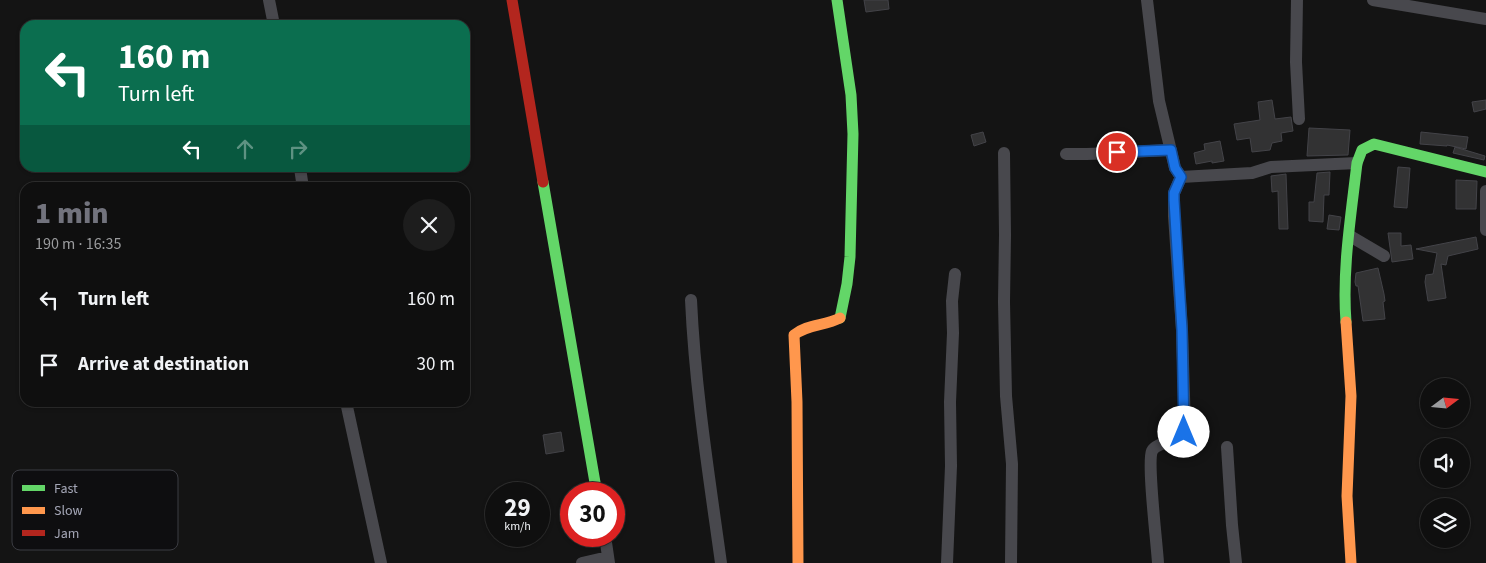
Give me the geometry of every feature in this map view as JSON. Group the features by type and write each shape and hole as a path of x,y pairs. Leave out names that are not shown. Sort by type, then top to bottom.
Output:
{"street":[{"path":"269,0 273,20"},
{"path":"512,0 595,482"},
{"path":"798,563 797,402 794,335 804,328 830,323 840,318 850,257 852,115 837,0"},
{"path":"1147,0 1160,101 1175,168 1181,177"},
{"path":"1297,0 1296,62 1299,119"},
{"path":"1373,0 1486,19"},
{"path":"1351,563 1347,496 1351,396 1344,299 1357,163 1360,151 1364,147 1374,144 1486,172"},
{"path":"1066,154 1096,155 1117,152 1171,150"},
{"path":"1004,153 1006,396 1012,464 1011,563"},
{"path":"1181,177 1252,173 1271,167 1357,163"},
{"path":"1158,563 1151,479 1152,451 1155,447 1182,436 1185,428 1182,330 1174,216 1174,193 1181,177"},
{"path":"1486,191 1486,230"},
{"path":"1350,236 1384,256"},
{"path":"947,563 951,466 952,301 955,274"},
{"path":"691,300 699,402 721,563"},
{"path":"347,407 381,563"},
{"path":"1227,447 1236,563"},
{"path":"582,563 609,560 607,547"}],"building":[{"path":"864,0 888,0 889,9 866,12"},
{"path":"1272,100 1275,119 1291,117 1293,131 1281,133 1282,141 1272,143 1270,150 1252,152 1250,138 1237,140 1234,124 1260,120 1258,102"},
{"path":"1486,100 1486,109 1474,112 1472,102"},
{"path":"1309,128 1350,130 1348,155 1307,156"},
{"path":"983,132 986,142 974,146 971,135"},
{"path":"1421,132 1468,137 1466,149 1447,145 1420,144"},
{"path":"1220,141 1224,161 1196,164 1194,153 1205,150 1204,144"},
{"path":"1455,147 1485,156 1484,160 1453,153"},
{"path":"1398,167 1410,168 1407,208 1394,207"},
{"path":"1330,172 1329,195 1324,195 1323,222 1309,221 1309,202 1314,202 1317,173"},
{"path":"1286,174 1288,229 1279,229 1278,191 1272,192 1271,176"},
{"path":"1456,180 1477,181 1476,209 1456,209"},
{"path":"1329,215 1341,217 1339,230 1327,229"},
{"path":"1388,233 1401,233 1401,246 1411,245 1413,259 1392,262"},
{"path":"1476,237 1478,249 1448,256 1446,265 1441,264 1446,298 1428,301 1425,282 1426,275 1433,274 1437,253 1416,249"},
{"path":"1378,268 1385,301 1383,302 1385,319 1363,321 1358,286 1356,286 1355,282 1356,273"},
{"path":"561,432 564,451 546,454 543,435"}],"traffic: fast":[{"path":"837,0 851,95 853,134 850,257 840,318"},
{"path":"1346,322 1345,282 1348,242 1357,163 1362,150 1374,144 1486,172"},
{"path":"543,182 595,482"}],"traffic: slow":[{"path":"798,563 797,402 794,335 799,331 840,318"},
{"path":"1346,322 1351,396 1347,496 1351,563"}],"traffic: jam":[{"path":"512,0 543,182"}],"route":[{"path":"1117,152 1171,150 1175,168 1181,177 1174,193 1174,216 1182,330 1184,432"}]}
